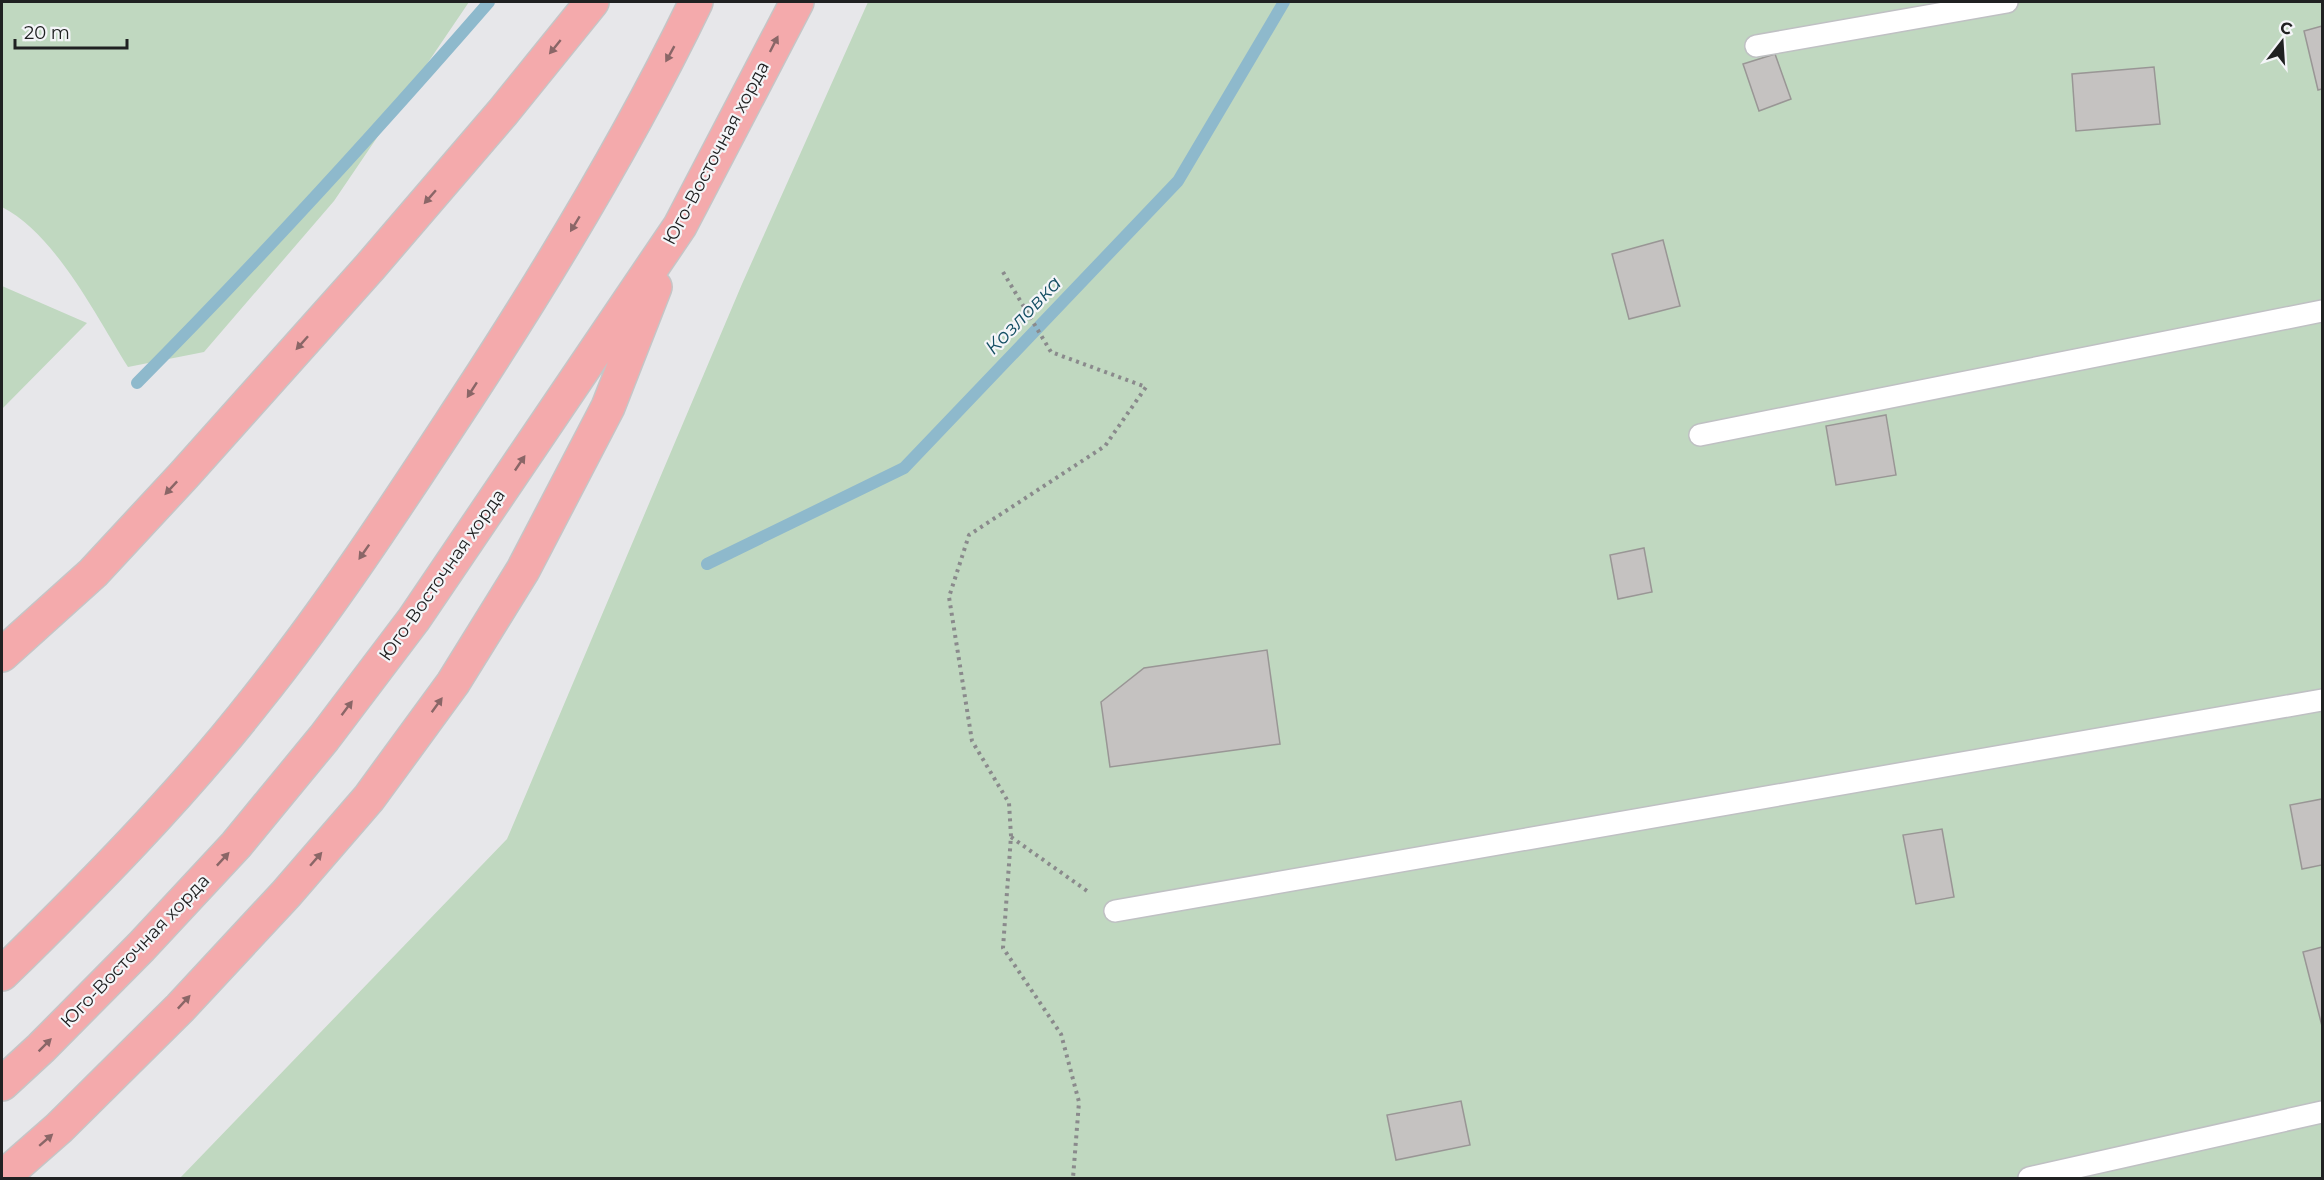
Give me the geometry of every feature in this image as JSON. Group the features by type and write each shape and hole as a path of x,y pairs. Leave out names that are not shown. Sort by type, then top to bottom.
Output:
{"main road":[{"path":"2,655 93,573 184,475 370,267 503,112 592,2"},
{"path":"2,974 63,915 163,809 257,700 346,576 506,338 585,208 696,2"},
{"name":"Юго-Восточная хорда","path":"2,1084 41,1048 212,871 324,738 414,619 680,226 797,2"},
{"path":"2,1179 59,1128 156,1032 286,894 369,798 453,683 523,570 608,407 680,226"}],"lane":[{"path":"1756,46 2007,2"},
{"path":"1700,435 2322,311"},
{"path":"1114,911 2322,700"},
{"path":"2029,1179 2322,1112"}],"path":[{"path":"1003,272 1051,352 1146,387 1105,446 969,535 949,597 972,741 1009,803 1011,836 1003,948 1061,1034 1079,1102 1073,1179"},
{"path":"1011,836 1114,911"}],"green space":[{"path":"2,2 469,2 334,201 204,352 128,367 88,301 57,256 22,220 2,207"},
{"path":"868,2 2322,2 2322,1178 180,1178 507,839 742,284"},
{"path":"2,286 87,323 2,409"}],"building":[{"path":"2322,26 2322,89 2318,90 2304,31"},
{"path":"1775,54 1791,99 1759,111 1743,64"},
{"path":"2154,67 2160,124 2076,131 2072,74"},
{"path":"1663,240 1680,306 1629,319 1612,254"},
{"path":"1886,415 1896,475 1836,485 1826,426"},
{"path":"1644,548 1652,592 1618,599 1610,555"},
{"path":"1267,650 1280,744 1110,767 1101,702 1144,668"},
{"path":"2322,799 2322,865 2302,869 2290,805"},
{"path":"1942,829 1954,897 1916,904 1903,835"},
{"path":"2322,947 2322,1026 2303,952"},
{"path":"1461,1101 1470,1145 1396,1160 1387,1115"}],"waterway":[{"path":"137,383 316,196 489,2"},
{"name":"Козловка","path":"707,564 904,468 1178,181 1284,2"}]}
